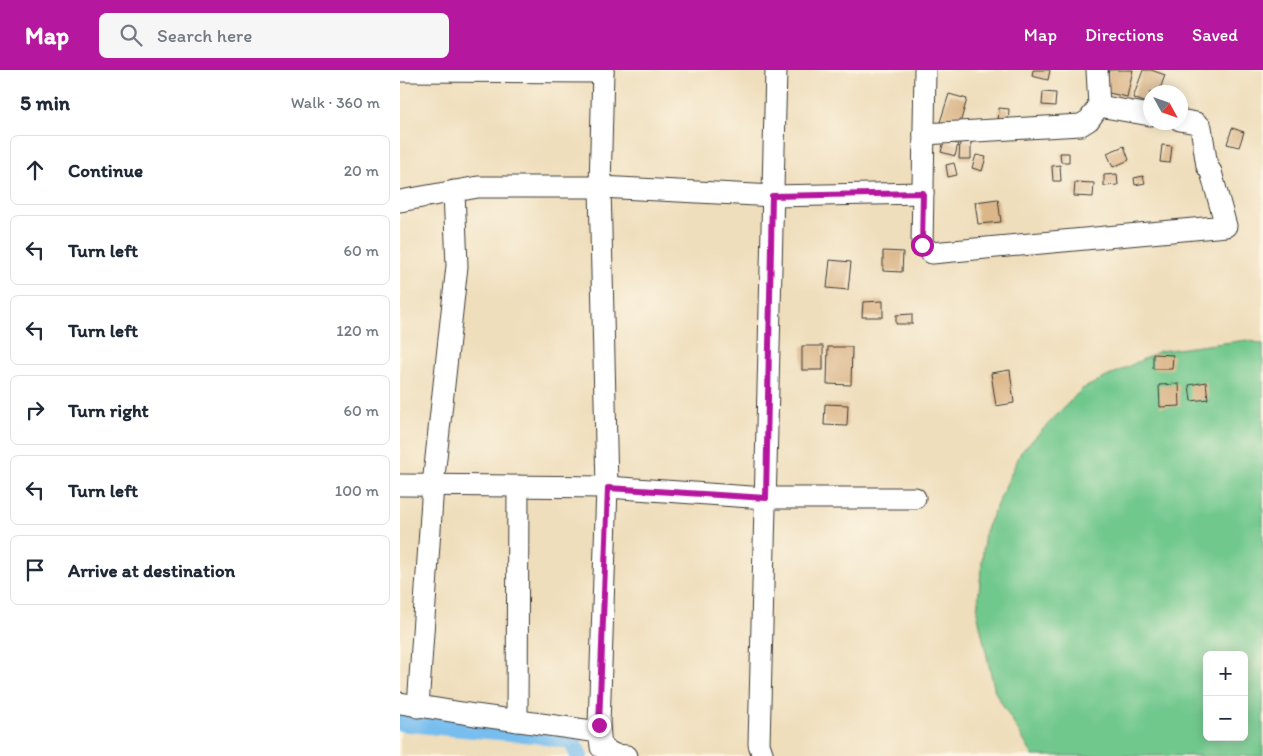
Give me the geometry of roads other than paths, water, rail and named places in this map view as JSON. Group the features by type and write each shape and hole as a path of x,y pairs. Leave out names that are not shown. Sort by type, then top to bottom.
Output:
{"street":[{"path":"763,756 759,744 776,70"},
{"path":"925,70 922,245 932,253 1226,226 1211,172 1207,166 1201,127 1196,123 1188,122"},
{"path":"924,134 1081,125 1089,120 1099,106 1097,70"},
{"path":"400,71 603,71 600,187 608,488 599,732 601,747 615,755 627,756"},
{"path":"1099,106 1143,114"},
{"path":"400,201 478,187 600,187 772,196 923,193"},
{"path":"454,191 457,266 409,705 599,732"},
{"path":"400,485 608,488 766,498 915,498"},
{"path":"517,721 518,486"}],"waterway":[{"path":"400,722 534,734 572,741 579,756"}]}
